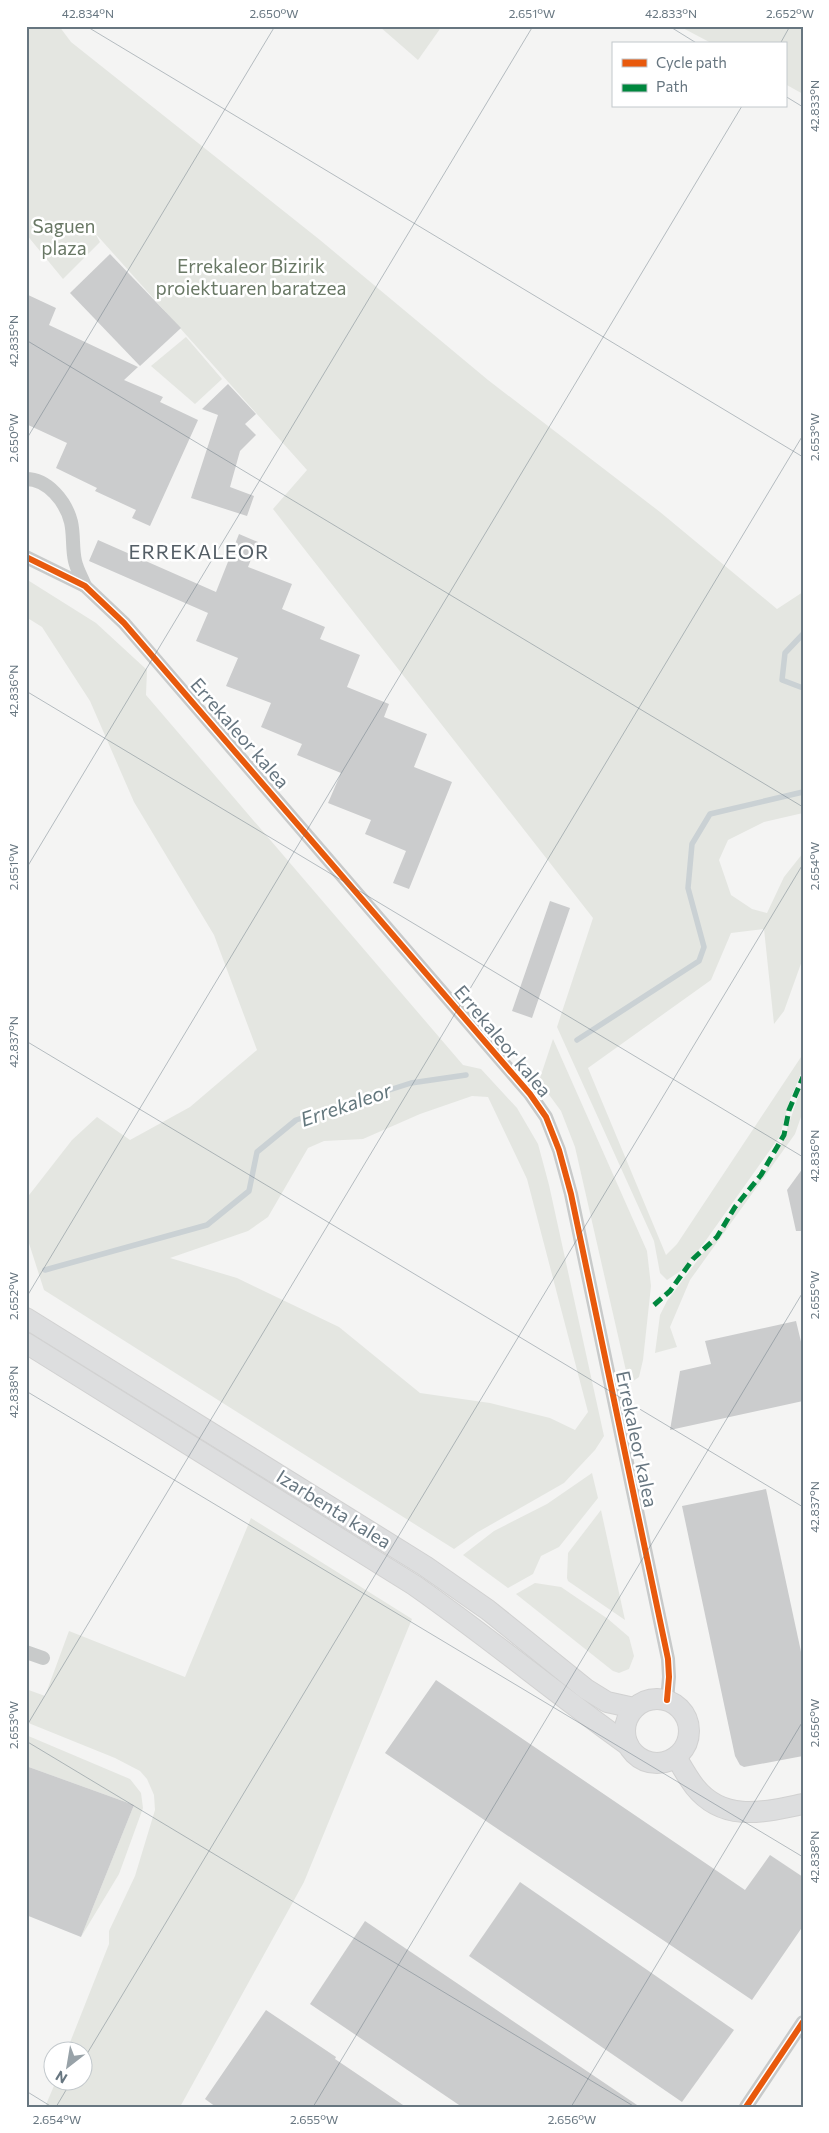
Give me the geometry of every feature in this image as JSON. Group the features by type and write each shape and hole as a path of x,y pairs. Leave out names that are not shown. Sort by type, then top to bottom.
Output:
{"main road":[{"name":"Izarbenta kalea","path":"26,1318 425,1566 488,1610 586,1689 607,1702 634,1708"},
{"name":"Izarbenta kalea","path":"26,1343 407,1580 463,1620 574,1707 628,1745"},
{"path":"655,1699 667,1700 679,1707 687,1719 690,1733 685,1747 676,1757 666,1762 655,1763 644,1760 635,1754 628,1745 625,1728 627,1720 634,1708 644,1702 655,1699"},
{"path":"676,1757 696,1788 713,1803 731,1811 745,1813 765,1812 803,1804"}],"street":[{"name":"Errekaleor kalea","path":"26,479 31,479 51,488 63,503 71,522 75,561 85,586"},
{"name":"Errekaleor kalea","path":"26,557 85,586 155,656 530,1094 546,1117 560,1150 571,1194 668,1659 667,1700"},
{"path":"26,1652 43,1658"},
{"path":"746,2107 803,2022"}],"green space":[{"path":"26,26 59,26 71,42 320,240 488,380 660,512 777,609 803,592 803,813 764,822 728,840 719,860 731,895 752,909 767,913 784,877 803,853 803,958 784,1011 774,1024 764,929 731,933 711,980 588,1068 666,1255 677,1244 803,1054 803,1069 789,1102 780,1136 704,1243 682,1270 667,1280 660,1273 654,1241 557,1027 593,918 273,509 307,470 95,233 100,242 63,279 26,234"},
{"path":"379,26 442,26 418,60"},
{"path":"679,26 803,26 803,94 786,85 786,42 709,42"},
{"path":"186,337 222,379 195,404 151,366"},
{"path":"26,579 96,623 147,670 146,695 463,1065 481,1069 517,1108 538,1144 549,1185 604,1436 595,1450 564,1483 478,1532 454,1549 44,1290 26,1234 26,1199 72,1140 97,1117 130,1140 190,1107 257,1050 214,935 134,802 90,701 42,627 26,617","holes":["472,1096 488,1097 527,1179 588,1412 575,1430 550,1418 490,1403 420,1393 339,1327 237,1278 170,1258 248,1231 268,1217 308,1148 324,1141 363,1139 420,1114"]},
{"path":"553,1039 647,1251 651,1286 643,1360 639,1377 629,1384 575,1147 561,1111 539,1081"},
{"path":"803,1082 803,1111 795,1134 690,1280 670,1327 677,1347 655,1353 660,1315 667,1301 775,1157 784,1138"},
{"path":"592,1473 598,1498 559,1547 541,1556 533,1574 508,1588 463,1555 494,1531 547,1504"},
{"path":"601,1510 625,1620 568,1581 567,1578 568,1553"},
{"path":"251,1518 412,1619 304,1882 180,2107 45,2107 52,2090 92,2090 92,2040 71,2040 109,1944 109,1931 135,1876 155,1810 154,1795 147,1779 140,1771 115,1758 26,1722 26,1689 45,1696 69,1631 185,1677"},
{"path":"535,1583 561,1587 608,1619 629,1637 634,1656 629,1669 619,1673 613,1671 516,1594"},
{"path":"26,1735 130,1779 141,1793 143,1808 119,1874 81,1937 134,1805 26,1766"}],"building":[{"path":"110,254 181,328 140,366 70,293"},
{"path":"26,294 56,308 49,325 138,367 124,380 163,397 160,402 198,420 150,526 132,518 136,510 95,491 97,488 56,468 67,443 26,424"},
{"path":"228,384 256,414 245,424 256,435 240,451 230,487 254,496 247,516 191,498 218,415 202,409"},
{"path":"239,534 258,542 248,567 292,584 282,609 325,627 320,639 360,655 347,687 389,704 384,717 427,734 414,767 452,782 409,889 393,883 406,851 365,834 371,820 328,803 341,773 297,755 302,744 261,727 271,703 226,686 238,658 196,641 208,613 89,561 98,540 216,592"},
{"path":"550,901 570,908 532,1018 512,1011"},
{"path":"803,1168 803,1231 796,1231 787,1190"},
{"path":"796,1321 803,1350 803,1401 670,1430 680,1371 711,1364 705,1341"},
{"path":"766,1489 803,1661 803,1756 744,1767 740,1765 735,1756 682,1506"},
{"path":"436,1680 745,1890 770,1855 803,1877 803,1926 752,2000 385,1753"},
{"path":"26,1766 134,1805 81,1937 26,1915"},
{"path":"520,1882 734,2030 682,2102 469,1956"},
{"path":"365,1921 640,2107 462,2107 310,2004"},
{"path":"266,2010 406,2107 216,2107 205,2099"}],"waterway":[{"name":"Errekaleor","path":"803,634 785,653 782,680 803,688"},
{"name":"Errekaleor","path":"577,1040 699,961 704,947 688,888 692,844 710,814 803,792"},
{"name":"Errekaleor","path":"45,1270 207,1225 249,1191 257,1152 296,1120 411,1083 466,1075"}],"marked path":[{"path":"654,1305 670,1291 693,1259 717,1237 735,1207 761,1175 784,1135 789,1110 803,1077"}],"cycle path":[{"path":"26,557 85,586 124,623 530,1094 546,1117 559,1150 571,1194 668,1659 667,1700"},
{"path":"746,2107 803,2022"}],"district":[{"name":"ERREKALEOR","path":"199,552"}],"park label":[{"name":"Saguen plaza","path":"64,237"},
{"name":"Errekaleor Bizirik proiektuaren baratzea","path":"251,277"}]}
